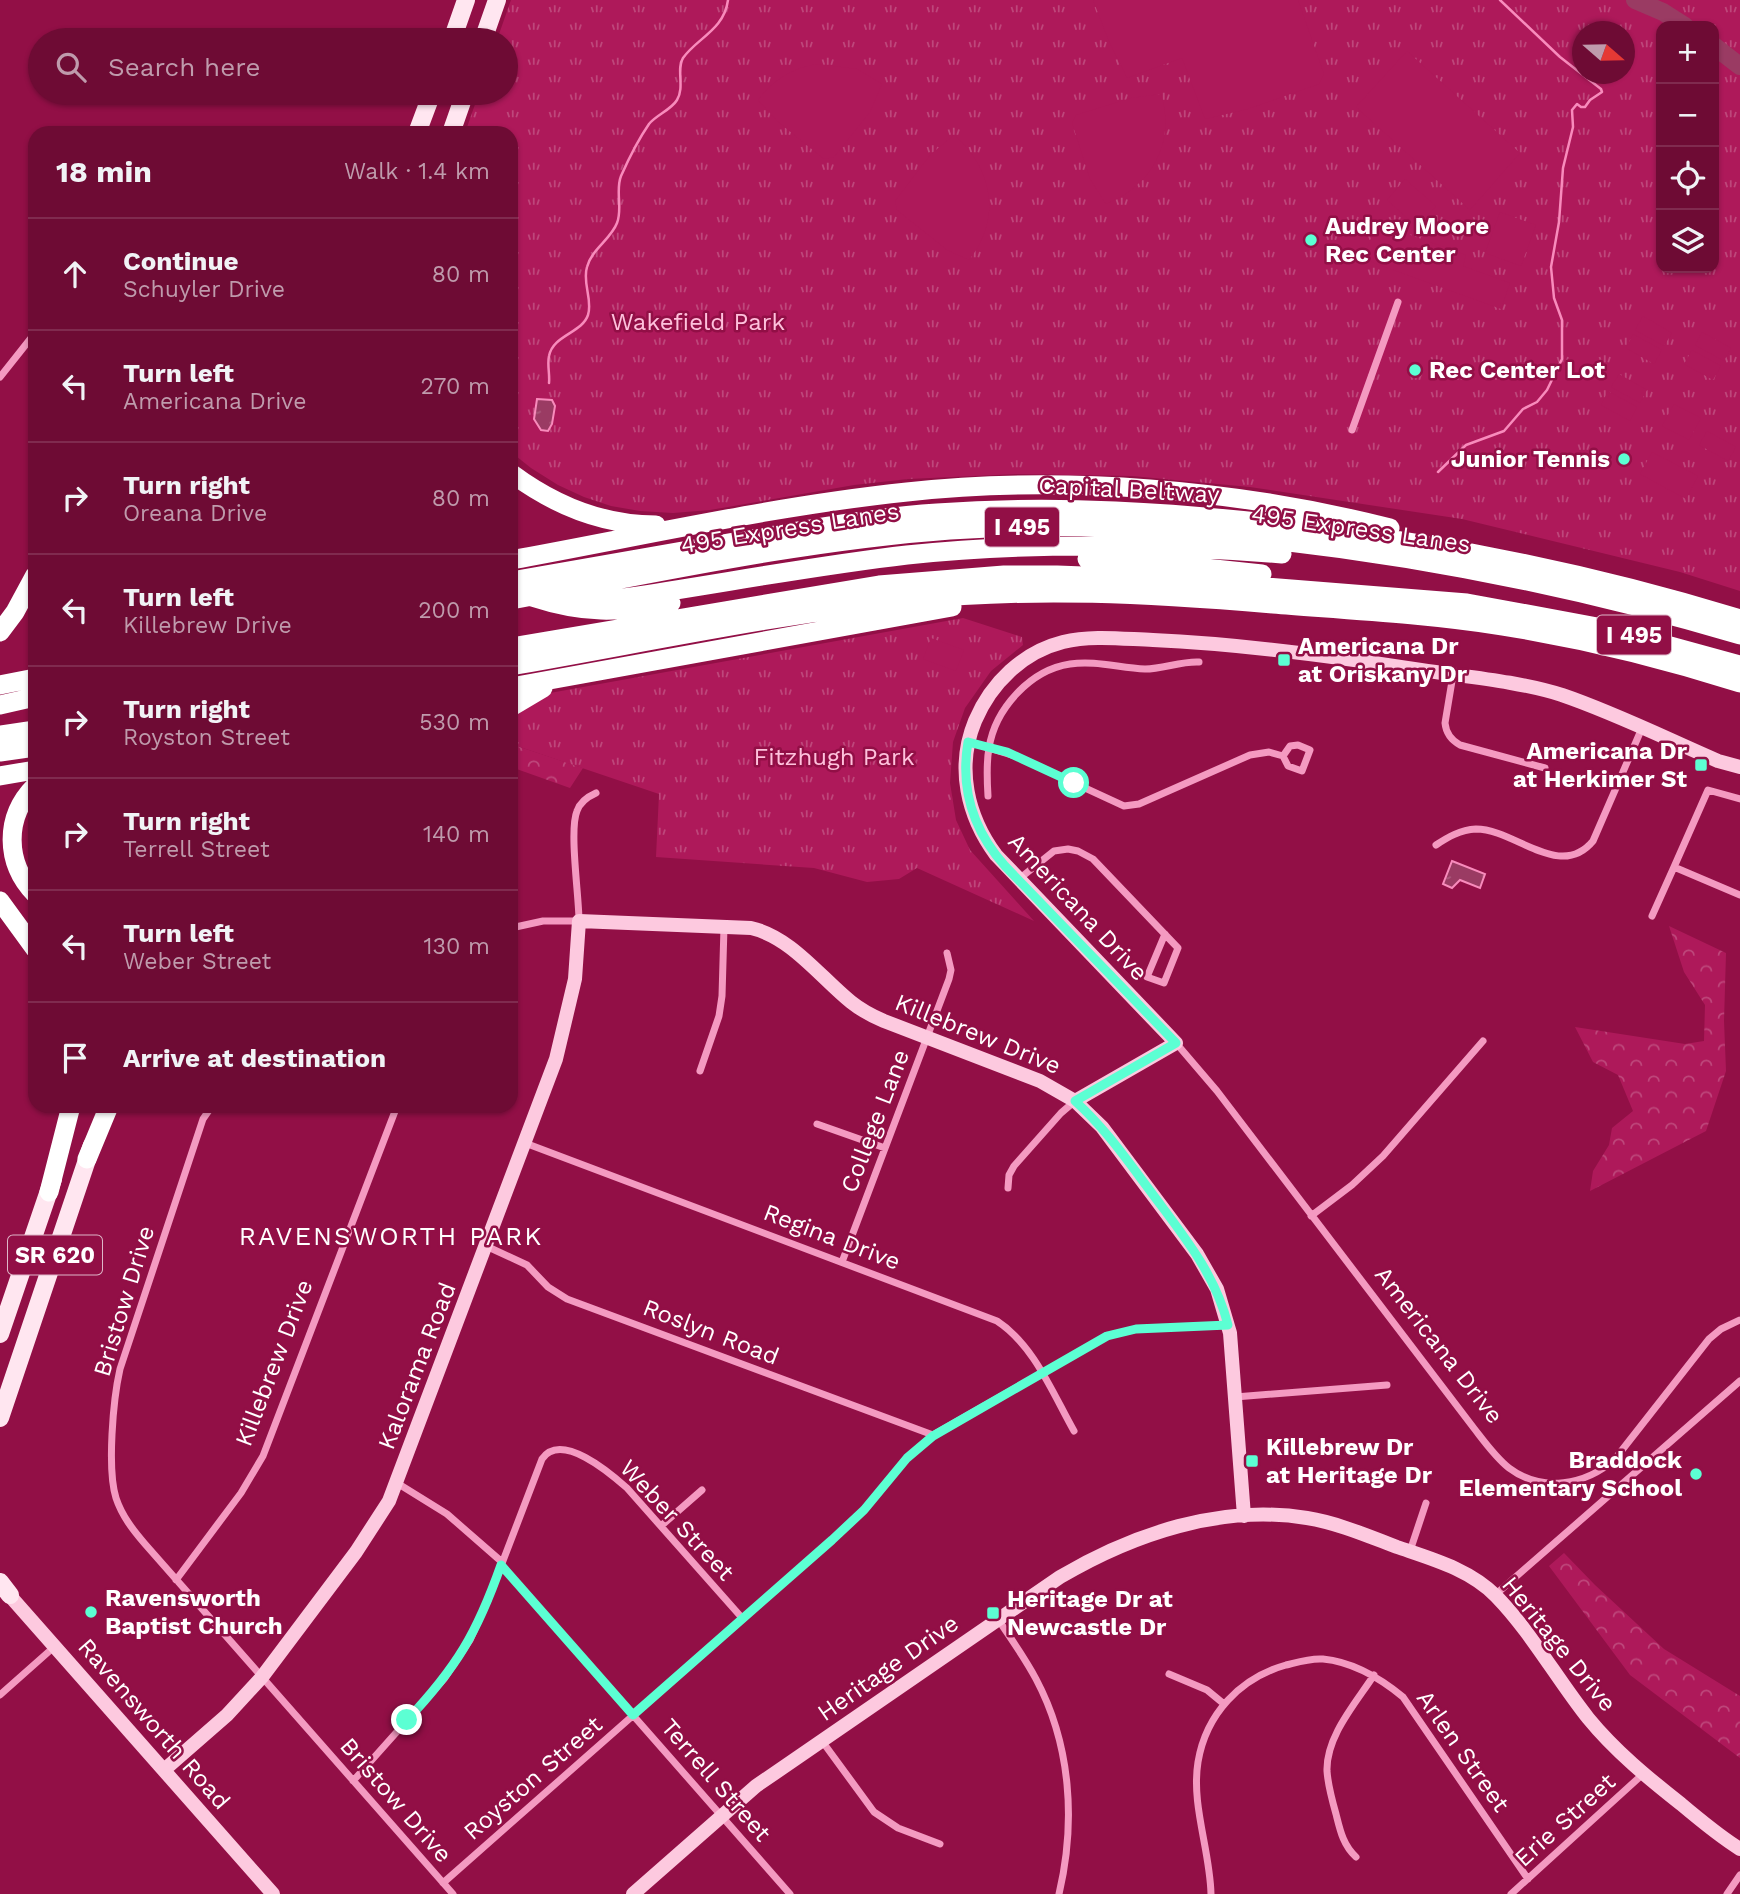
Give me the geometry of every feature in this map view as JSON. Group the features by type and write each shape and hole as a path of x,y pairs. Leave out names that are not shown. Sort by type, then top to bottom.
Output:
{"highway":[{"path":"518,478 558,503 584,514 615,522 675,526 909,492 1036,486 1117,487 1231,498 1314,510 1519,561"},
{"name":"Capital Beltway","path":"518,580 862,521 934,513 1042,509 1152,513 1261,522 1421,543 1519,561 1656,594 1740,619"},
{"path":"518,559 731,519"},
{"name":"495 Express Lanes","path":"518,599 860,540 935,531 1030,526 1154,530 1269,540 1411,559 1534,581 1740,635"},
{"path":"518,591 579,609 604,612 794,570 908,555 1035,547 1143,547 1265,553 1534,581"},
{"path":"518,575 537,584 581,596 645,601 854,573 965,563 1090,559 1205,567 1400,589 1526,612"},
{"name":"I 495","path":"518,646 833,592 930,579 1004,575 1104,575 1467,603 1632,634 1740,665"},
{"path":"0,632 28,588"},
{"path":"518,686 914,614 1071,592"},
{"name":"I 495","path":"518,665 848,607 989,593 1071,592 1226,600 1501,625 1633,652 1740,683"},
{"path":"518,703 540,689 587,674"},
{"path":"0,685 28,679"},
{"path":"0,705 28,699"},
{"path":"0,736 28,731"},
{"path":"0,752 28,748"},
{"path":"0,776 28,771"},
{"path":"28,796 17,811 11,843 15,864 28,884"},
{"path":"0,901 28,939"},
{"path":"48,1192 69,1113"},
{"path":"86,1159 105,1113"}],"main road":[{"path":"456,28 466,0"},
{"path":"487,28 497,0"},
{"path":"420,126 428,105"},
{"path":"453,126 461,105"},
{"name":"SR 620","path":"0,1334 76,1113"},
{"name":"SR 620","path":"0,1418 86,1159"}],"street":[{"path":"1352,430 1398,302"},
{"path":"0,377 28,342"},
{"name":"Americana Drive","path":"1740,766 1718,761 1560,695 1523,686 1230,644 1099,638 1080,639 1047,647 1031,655 997,685 982,706 968,742 966,782 973,815 987,844 1018,880 1176,1043 1217,1091 1473,1427 1507,1466 1529,1479 1550,1482 1577,1482 1604,1469 1615,1459 1709,1339 1721,1329 1740,1320"},
{"path":"988,796 986,770 995,726 1013,699 1033,680 1053,668 1067,664 1093,663 1150,669 1199,662"},
{"path":"1453,675 1445,723 1445,729 1452,739 1460,745 1545,768"},
{"path":"1436,845 1457,833 1483,830 1498,833 1551,856 1567,857 1581,852 1593,841 1600,827 1642,729"},
{"path":"968,742 1018,757 1124,806 1139,804 1250,754 1269,752 1283,756"},
{"path":"1652,916 1708,790 1740,799"},
{"name":"Kalorama Road","path":"164,1770 227,1715 262,1677 378,1521 397,1483 562,1041 575,979 579,920 574,821 580,804 596,793"},
{"path":"1018,880 1054,851 1078,851 1093,859 1178,947 1164,984 1147,977 1165,934"},
{"path":"1674,867 1740,895"},
{"name":"Killebrew Drive","path":"518,926 532,922 579,920 751,928 772,934 867,1013 1040,1081 1075,1101 1102,1127 1197,1254 1217,1289 1228,1325 1244,1517"},
{"path":"700,1071 719,1016 724,927"},
{"name":"College Lane","path":"842,1262 948,979 951,970 947,953"},
{"path":"1311,1216 1373,1166 1483,1041"},
{"path":"1008,1188 1009,1175 1014,1166 1061,1113 1075,1101 1176,1043"},
{"name":"Bristow Drive","path":"207,1113 120,1369 114,1406 113,1473 116,1498 132,1529 453,1894"},
{"name":"Killebrew Drive","path":"176,1580 241,1493 263,1457 394,1113"},
{"path":"817,1124 886,1148"},
{"name":"Regina Drive","path":"525,1143 997,1321 1018,1338 1074,1431"},
{"name":"Roslyn Road","path":"486,1246 527,1265 548,1287 567,1299 933,1436"},
{"name":"Royston Street","path":"443,1883 864,1510 907,1458 933,1436 1093,1342 1120,1332 1228,1325"},
{"path":"1495,1595 1740,1381"},
{"path":"1235,1397 1387,1385"},
{"name":"Weber Street","path":"353,1781 454,1666 481,1617 541,1459 550,1450 564,1448 613,1475 743,1619"},
{"name":"Terrell Street","path":"397,1483 447,1514 501,1563 790,1894"},
{"path":"661,1526 702,1490"},
{"path":"1410,1551 1426,1503"},
{"name":"Heritage Drive","path":"633,1894 756,1786 1069,1571 1130,1541 1186,1524 1244,1517 1305,1518 1339,1526 1466,1573 1495,1595 1588,1718 1611,1743 1643,1774 1708,1827 1740,1849"},
{"name":"Ravensworth Road","path":"3,1587 273,1894"},
{"path":"998,1619 1037,1681 1056,1729 1063,1756 1069,1834 1059,1894"},
{"path":"0,1695 55,1646"},
{"name":"Arlen Street","path":"1211,1894 1197,1790 1203,1742 1209,1727 1234,1693 1258,1676 1303,1660 1322,1659 1374,1675 1388,1684 1411,1707 1528,1879"},
{"path":"1169,1674 1214,1695 1224,1704"},
{"path":"1356,1857 1341,1836 1328,1785 1328,1758 1336,1734 1374,1675"},
{"path":"822,1741 874,1812 898,1828 940,1844"},
{"name":"Erie Street","path":"1511,1894 1643,1774"},
{"path":"1727,1894 1740,1875"}],"green space":[{"name":"Wakefield Park","path":"511,0 1740,0 1740,591 1680,572 1462,519 1250,487 1132,476 1017,474 908,479 854,485 710,510 673,513 611,506 584,497 558,485 518,458 518,126 467,126 475,105 518,105 518,28 501,28"},
{"path":"1093,0 1298,0 1324,74 1319,84 1248,109 1205,119 1182,58 1127,78"},
{"path":"1407,51 1520,153 1470,210 1356,107"},
{"path":"817,64 857,69 882,84 870,112 834,157 824,159 777,121 758,100 770,86 784,76 799,68"},
{"path":"1161,94 1165,129 1156,160 1148,174 1136,186 1106,204 1090,179 1072,123 1076,115 1131,98"},
{"path":"954,135 977,163 985,178 988,194 986,228 969,260 947,250 897,210 895,201 931,154"},
{"path":"1405,179 1436,206 1417,227 1387,200"},
{"path":"1500,212 1536,225 1521,266 1485,253"},
{"path":"1377,223 1466,255 1463,266 1510,283 1501,309 1363,259"},
{"path":"1643,316 1672,333 1664,346 1635,330"},
{"path":"1702,332 1731,348 1724,361 1695,345"},
{"path":"1633,334 1662,350 1654,364 1626,348"},
{"path":"1692,350 1721,366 1713,380 1684,364"},
{"path":"1619,374 1647,390 1640,403 1611,387"},
{"path":"1608,391 1637,407 1630,421 1601,405"},
{"path":"1674,404 1701,418 1689,440 1662,426"},
{"path":"1707,431 1736,447 1728,461 1699,445"},
{"path":"1652,452 1698,476 1686,499 1640,474"},
{"name":"Fitzhugh Park","path":"963,618 1022,637 1023,645 991,671 965,708 953,742 950,783 956,820 970,850 1034,921 917,868 899,879 867,882 814,868 656,857 659,794 518,746 518,711 530,702 550,693"},
{"path":"931,638 964,650 956,671 923,659"},
{"path":"518,746 583,768 570,788 518,769"},
{"path":"1669,926 1726,953 1726,1071 1706,1131 1590,1191 1593,1171 1609,1145 1612,1128 1633,1111 1618,1075 1593,1062 1575,1027 1685,1044 1704,1041 1705,1005 1684,972"},
{"path":"1564,1553 1664,1649 1740,1696 1740,1758 1630,1675 1549,1566"}],"water":[{"path":"537,399 552,400 555,406 548,431 541,430 534,419"},
{"path":"1452,861 1485,874 1480,888 1460,880 1452,888 1443,884"}],"waterway":[{"path":"549,383 548,359 552,349 580,326 588,315 587,267 617,223 619,182 624,169 649,124 677,100 683,58 716,26 728,0"},
{"path":"1438,472 1466,445 1504,431 1523,409 1537,402 1547,390 1562,359 1562,320 1554,298 1551,267 1559,222 1563,168 1573,127 1572,110 1577,104 1585,107 1602,92 1560,57 1500,0"},
{"path":"1635,0 1677,21"},
{"path":"1719,50 1740,66"}],"place":[{"name":"Audrey Moore Rec Center","path":"1311,240"},
{"name":"Rec Center Lot","path":"1415,370"},
{"name":"Junior Tennis","path":"1624,459"},
{"name":"Americana Dr at Oriskany Dr","path":"1284,660"},
{"name":"Americana Dr at Herkimer St","path":"1701,765"},
{"name":"Killebrew Dr at Heritage Dr","path":"1252,1461"},
{"name":"Braddock Elementary School","path":"1696,1474"},
{"name":"Ravensworth Baptist Church","path":"91,1612"},
{"name":"Heritage Dr at Newcastle Dr","path":"993,1613"}],"district":[{"name":"RAVENSWORTH PARK","path":"391,1236"}],"route":[{"path":"407,1720 444,1679 470,1640 501,1565 633,1715 832,1540 864,1510 907,1458 933,1436 1107,1336 1136,1329 1228,1325 1217,1289 1197,1254 1102,1127 1075,1101 1176,1043 987,844 973,815 967,793 965,768 968,742 1007,752 1074,783"}]}
